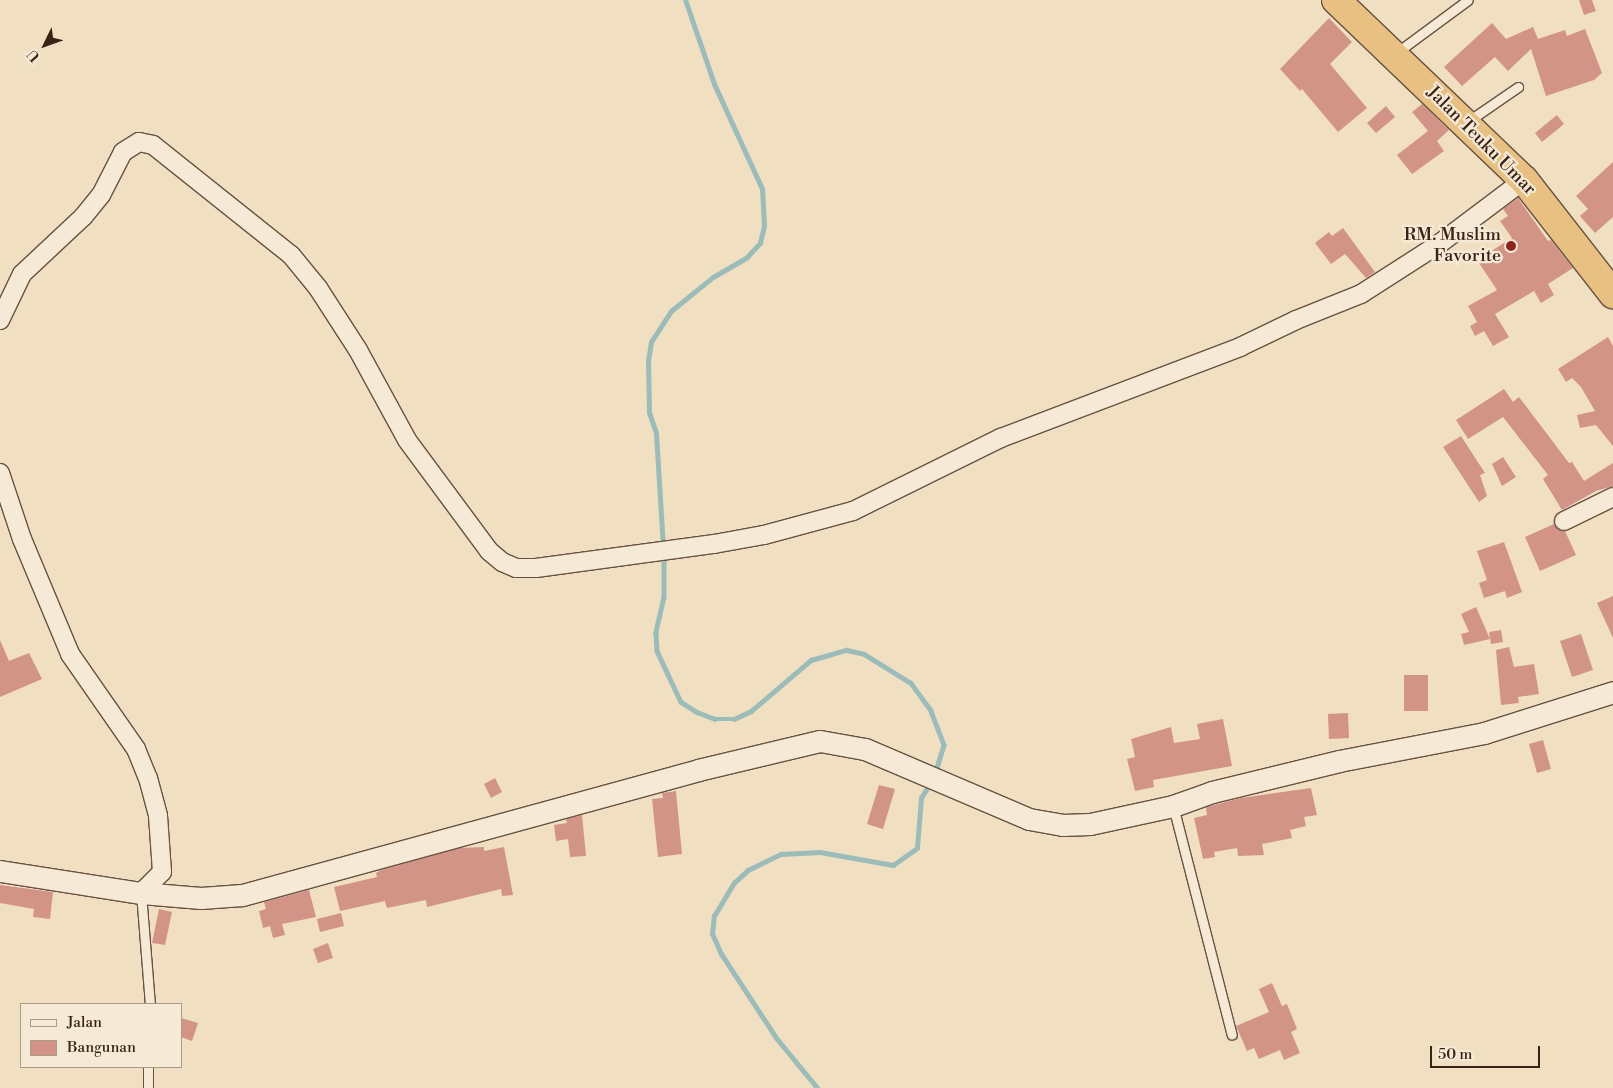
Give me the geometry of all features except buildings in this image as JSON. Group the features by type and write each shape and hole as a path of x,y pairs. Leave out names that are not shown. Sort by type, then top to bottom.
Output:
{"highway":[{"name":"Jalan Teuku Umar","path":"1336,0 1524,180 1613,294"}],"street":[{"path":"0,320 22,274 83,217 101,195 123,152 139,142 153,145 291,255 318,288 358,350 408,440 489,550 509,565 536,568 714,544 853,511 1001,438 1240,347 1296,320 1361,294 1439,244 1524,180"},
{"path":"0,473 22,539 70,654 136,749 148,778 158,816 162,872 141,893"},
{"path":"1564,521 1613,497"},
{"path":"0,871 141,893 201,898 242,895 662,780 820,741 865,750 1010,812 1044,822 1090,824 1174,806 1212,792 1339,761 1490,731 1613,692"}],"lane":[{"path":"1394,55 1468,0"},
{"path":"1464,124 1518,87"},
{"path":"1174,806 1232,1035"},
{"path":"141,893 150,1003"},
{"path":"148,1068 148,1088"}],"waterway":[{"path":"663,548 656,433 649,413 648,361 651,342 671,311 713,277 747,257 760,243 764,226 762,189 714,84 685,0"},
{"path":"664,556 664,597 656,633 657,651 681,702 697,712 715,719 734,719 751,711 811,660 847,650 864,654 911,683 931,711 944,745 936,772"},
{"path":"817,1088 776,1038 721,954 712,934 714,916 734,883 748,870 781,854 820,852 893,865 917,848 921,798 930,783"}],"place":[{"name":"RM. Muslim Favorite","path":"1511,246"}]}
